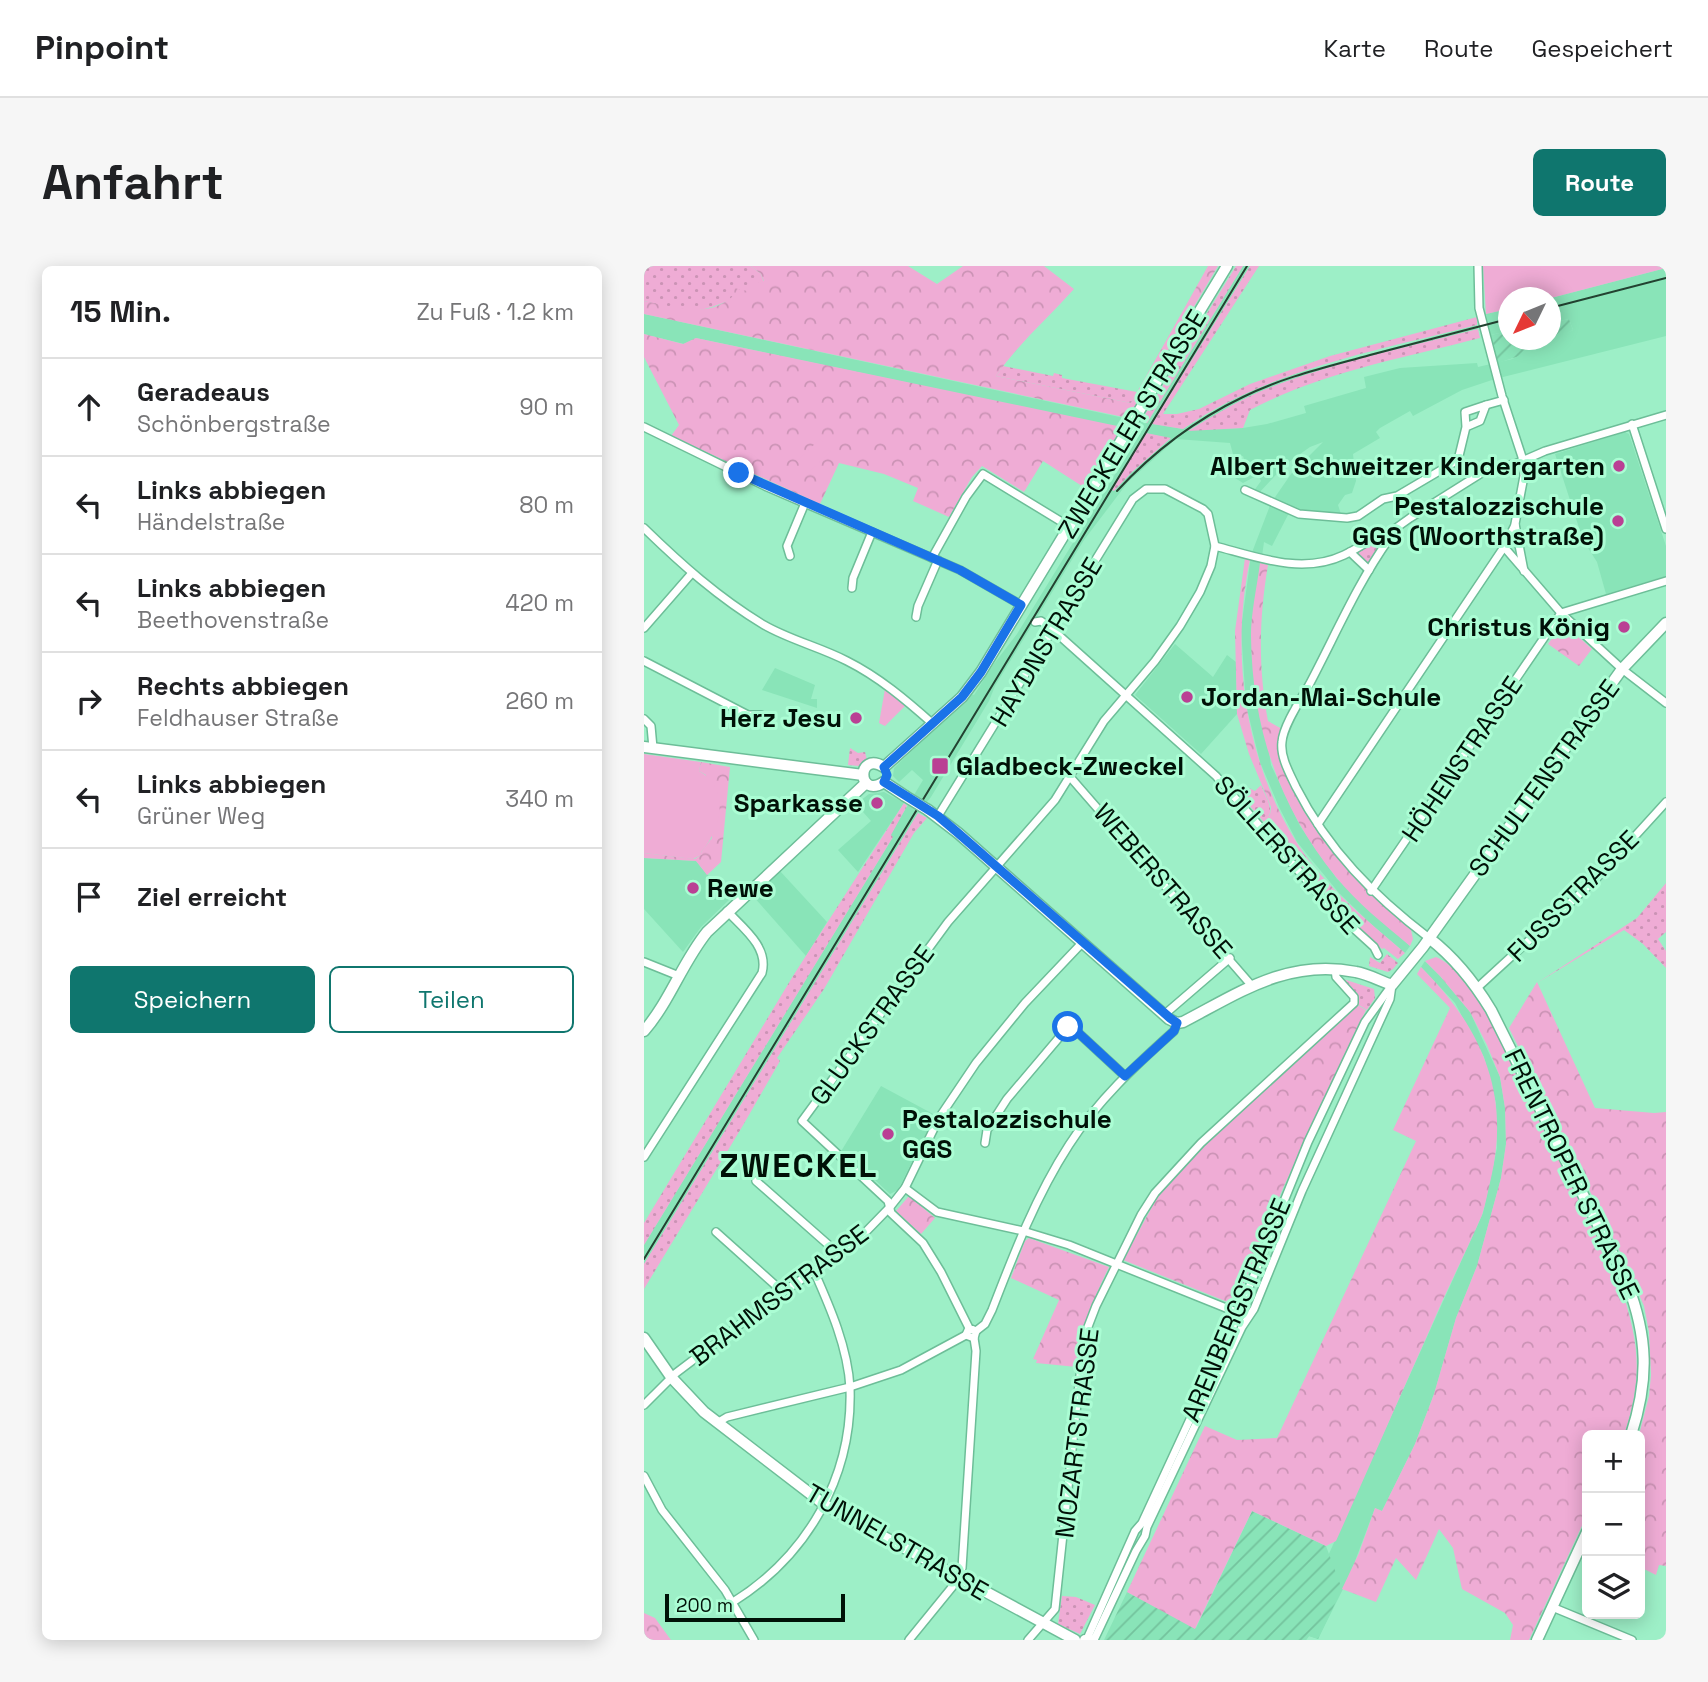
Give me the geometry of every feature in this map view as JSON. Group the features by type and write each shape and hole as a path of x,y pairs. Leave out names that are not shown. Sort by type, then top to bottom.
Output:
{"street":[{"name":"ZWECKELER STRASSE","path":"884,767 970,687 1227,266"},
{"path":"1318,824 1504,547 1515,524 1524,476 1523,460 1479,308 1478,266"},
{"path":"1245,490 1299,513 1347,518 1357,516 1383,499 1397,496 1458,460 1465,412 1504,400"},
{"path":"1465,426 1480,421 1486,405"},
{"path":"997,868 1038,822 1071,778 1104,721 1156,662 1204,583 1211,566 1214,546 1296,565 1326,562 1350,552 1382,533 1390,533 1409,518 1488,469 1515,464 1666,415"},
{"path":"1632,424 1666,529"},
{"path":"644,427 806,503 960,570 1021,605"},
{"path":"916,617 935,559 965,497 983,474 1070,527"},
{"name":"HAYDNSTRASSE","path":"938,816 1131,502 1141,492 1165,489 1208,514 1214,546"},
{"path":"1657,502 1666,499"},
{"path":"790,556 787,546 806,503"},
{"path":"1515,524 1524,570"},
{"path":"644,528 692,573 766,626 791,639 840,657 869,673 933,724"},
{"path":"852,588 853,578 872,532"},
{"path":"1390,533 1282,740 1283,754 1292,777 1334,849 1371,891 1426,943"},
{"path":"1504,547 1561,614 1622,669 1666,703"},
{"path":"1350,552 1369,570"},
{"path":"644,628 692,573"},
{"path":"1561,614 1666,582"},
{"name":"HÖHENSTRASSE","path":"1371,891 1561,614"},
{"name":"SÖLLERSTRASSE","path":"1035,622 1041,621 1053,630 1216,776 1329,906 1374,947 1378,955"},
{"name":"SCHULTENSTRASSE","path":"1426,943 1622,669 1666,623"},
{"path":"644,661 748,715 761,715"},
{"path":"644,719 651,726 648,747 865,779 875,787 884,782 887,775 884,767 877,763 865,768 865,779 727,911 692,950 662,1009 644,1031"},
{"name":"WEBERSTRASSE","path":"1071,778 1252,986"},
{"path":"884,782 938,816 1177,1023 1252,986 1294,971 1335,969 1356,972 1392,985"},
{"name":"FUSSSTRASSE","path":"1481,985 1579,896 1666,802"},
{"name":"GLUCKSTRASSE","path":"890,1207 888,1201 802,1121 948,922 997,868"},
{"path":"644,1157 762,973 764,962 759,946 727,911"},
{"name":"BRAHMSSTRASSE","path":"644,1405 671,1377 783,1292 841,1255 890,1207 905,1188 939,1118 975,1063 1025,1003 1082,943"},
{"name":"ARENBERGSTRASSE","path":"1089,1640 1238,1312 1308,1142 1365,1022 1426,943"},
{"name":"FRENTROPER STRASSE","path":"1426,943 1451,957 1481,985 1634,1301 1641,1326 1645,1363 1641,1399 1632,1430"},
{"path":"1165,1014 1230,958"},
{"path":"644,962 679,976"},
{"name":"MOZARTSTRASSE","path":"1044,1623 1055,1609 1086,1332 1116,1263 1141,1214 1172,1171 1354,1003 1354,997 1336,976 1335,969"},
{"name":"ARENBERGSTRASSE","path":"1089,1640 1145,1536 1241,1327 1254,1309 1302,1191 1390,999 1392,985"},
{"path":"716,1423 727,1416 850,1387 901,1370 985,1324 1023,1231 1070,1143 1125,1076 1174,1031 1177,1023"},
{"path":"985,1143 986,1130 1007,1099 1068,1027 1072,1027 1125,1076"},
{"path":"756,1181 841,1255"},
{"path":"905,1188 937,1212 1023,1231 1116,1263 1248,1317"},
{"path":"890,1207 891,1213 923,1243 941,1272 971,1333 976,1351 962,1568 958,1578 909,1640"},
{"path":"716,1233 783,1292"},
{"path":"733,1602 775,1572 798,1544 825,1505 844,1449 850,1387 838,1334 814,1271"},
{"name":"TUNNELSTRASSE","path":"644,1338 671,1377 716,1423 825,1505 1075,1640"},
{"path":"644,1476 672,1525 733,1602 754,1640"},
{"path":"1537,1640 1582,1543"},
{"path":"1552,1607 1630,1640"},
{"path":"1028,1640 1044,1623"}],"shaded area":[{"path":"1243,266 1250,266 1153,424 1183,429 1240,395 1294,374 1477,325 1478,329 1331,368 1277,386 1242,400 1189,430 1243,428 1306,413 1304,406 1366,388 1364,377 1400,368 1477,363 1478,367 1512,359 1531,350 1561,350 1561,336 1573,330 1569,319 1561,321 1561,295 1666,268 1666,336 1495,379 1462,390 1413,416 1410,411 1380,428 1376,432 1380,438 1353,454 1356,481 1352,493 1345,495 1338,505 1342,517 1290,511 1272,546 1264,542 1251,634 1271,765 1300,826 1337,879 1410,946 1405,953 1339,893 1297,842 1260,762 1246,705 1241,629 1251,555 1271,503 1291,474 1323,442 1310,447 1286,464 1258,494 1253,492 1261,481 1258,475 1243,483 1235,478 1247,470 1243,456 1234,458 1230,443 1176,439 1128,482 1084,540 931,797 918,813 644,1264 644,1245 893,837 890,835 923,780 912,770 899,782 893,776 894,768 971,694 974,695 1017,634 1141,432 696,338 684,344 644,334 644,314 1147,423","holes":["1146,433 1170,439 1112,490"]},
{"path":"1498,311 1498,333 1491,335 1486,314"},
{"path":"1569,319 1573,330 1561,337 1561,321"},
{"path":"1498,333 1498,350 1537,350 1498,363 1491,335"},
{"name":"Pestalozzischule GGS (Woorthstraße)","path":"1625,432 1629,434 1666,546 1666,576 1606,594 1597,562 1583,540 1555,454"},
{"name":"Jordan-Mai-Schule","path":"1175,644 1213,677 1227,655 1236,662 1237,714 1201,754 1135,695"},
{"path":"775,668 815,685 811,699 817,699 817,708 762,690"},
{"path":"884,792 904,803 858,872 838,850 871,821 856,804 869,794"},
{"path":"644,858 696,861 729,900 701,927 683,952 644,909"},
{"path":"780,871 827,922 806,956 753,896"},
{"path":"1425,961 1470,1012 1500,1077 1505,1108 1506,1144 1501,1178 1477,1266 1456,1318 1434,1394 1415,1444 1382,1511 1375,1508 1349,1577 1318,1639 1309,1636 1306,1640 1290,1640 1483,1213 1497,1148 1496,1103 1484,1057 1455,1003 1421,967"},
{"name":"Pestalozzischule GGS","path":"881,1086 935,1115 898,1190 890,1194 875,1180 872,1182 840,1153"},
{"path":"1252,1511 1326,1546 1342,1589 1318,1639 1309,1636 1306,1640 1104,1640 1127,1592 1196,1628"}],"green space":[{"path":"644,266 751,266 761,274 764,282 721,304 693,311 681,310 644,301"},
{"path":"751,266 908,266 937,284 963,266 1044,266 1074,289 1023,342 996,376 1131,403 1208,266 1218,266 1128,418 644,314 644,301 690,310 722,304 732,297 734,288 747,291 754,283 764,281 761,274"},
{"path":"1236,266 1243,266 1147,423 1141,421"},
{"path":"1250,266 1259,266 1163,414 1199,409 1250,384 1330,356 1477,317 1477,325 1325,364 1288,377 1216,408 1183,429 1152,424"},
{"path":"1483,266 1666,266 1561,295 1561,287 1498,287 1498,311 1486,314"},
{"path":"1478,329 1480,338 1333,376 1277,397 1250,410 1243,428 1188,431 1259,392 1286,382 1367,357"},
{"path":"644,334 683,344 696,338 1122,427 1085,488 1043,461 1024,492 982,466 972,477 949,517 913,501 918,488 884,474 839,463 820,504 671,436 679,425 644,357"},
{"path":"1003,366 1053,376 1054,373 1062,375 1062,378 1137,392 1131,403 996,376"},
{"path":"1146,433 1171,438 1112,490"},
{"path":"820,439 831,451 808,473 797,461"},
{"path":"1382,536 1385,540 1369,564 1366,564 1357,552"},
{"path":"1245,558 1250,560 1244,596 1242,669 1246,706 1265,777 1279,811 1308,859 1347,902 1405,953 1398,959 1382,949 1337,910 1264,822 1270,815 1271,807 1249,754 1237,714 1235,631"},
{"path":"1260,563 1268,565 1261,643 1265,701 1268,721 1282,729 1279,742 1283,761 1302,803 1327,844 1357,879 1411,930 1413,939 1410,946 1362,905 1336,877 1299,823 1272,764 1263,734 1253,670 1251,627"},
{"path":"1563,623 1592,649 1579,666 1548,644"},
{"path":"885,689 905,706 885,726 879,723"},
{"path":"850,748 858,753 865,752 867,760 859,766 848,765"},
{"path":"644,754 701,762 699,771 709,778 716,788 720,810 714,832 701,852 703,854 693,859 644,853"},
{"path":"701,762 730,767 721,862 707,875 696,861 644,858 644,853 695,859 702,854 712,838 706,775 699,771"},
{"path":"1261,785 1270,809 1264,822 1241,796 1249,788 1255,791"},
{"path":"904,803 907,806 891,835 893,837 644,1245 644,1223 793,976"},
{"path":"918,813 927,818 914,833 824,989 777,1058 780,1061 742,1127 644,1289 644,1264"},
{"path":"1666,883 1666,932 1658,939 1666,951 1666,968 1643,944 1624,930 1537,983 1637,918"},
{"path":"1387,954 1398,963 1393,969 1388,972 1369,966 1370,957 1380,963"},
{"path":"1436,957 1452,968 1468,985 1498,1034 1619,1282 1635,1340 1636,1376 1625,1430 1582,1430 1582,1526 1529,1640 1510,1640 1513,1625 1505,1613 1462,1589 1453,1548 1439,1529 1416,1580 1396,1558 1376,1602 1342,1589 1359,1553 1375,1508 1382,1511 1415,1444 1434,1394 1456,1318 1477,1266 1501,1178 1506,1144 1505,1108 1500,1077 1487,1045 1470,1012 1425,961"},
{"path":"1421,967 1460,1013 1475,1038 1486,1063 1493,1090 1497,1118 1496,1147 1482,1215 1336,1541 1326,1546 1252,1511 1195,1629 1127,1592 1205,1426 1237,1440 1277,1438 1416,1141 1393,1130 1450,1008 1417,974"},
{"path":"1340,978 1374,989 1375,998 1367,1010 1357,1004 1358,998"},
{"path":"1537,982 1595,1108 1666,1112 1666,1566 1659,1565 1656,1575 1645,1570 1645,1430 1640,1430 1651,1375 1649,1332 1644,1306 1626,1264 1509,1028"},
{"path":"1356,1004 1366,1010 1283,1188 1235,1305 1123,1260 1158,1196 1177,1173 1249,1102"},
{"path":"909,1196 935,1218 921,1234 896,1211"},
{"path":"1029,1238 1109,1267 1088,1316 1077,1367 1036,1363 1037,1360 1033,1359 1059,1300 1011,1278 1025,1241"},
{"path":"1062,1596 1076,1597 1095,1605 1080,1634 1058,1624"},
{"path":"644,1613 655,1618 671,1640 644,1640"}],"railway":[{"path":"644,1259 1247,266"},
{"path":"1561,305 1666,278"},
{"path":"1117,491 1175,438 1225,406 1258,390 1321,368 1498,322"}],"place":[{"name":"Albert Schweitzer Kindergarten","path":"1619,466"},
{"name":"Pestalozzischule GGS (Woorthstraße)","path":"1618,521"},
{"name":"Christus König","path":"1624,627"},
{"name":"Jordan-Mai-Schule","path":"1187,697"},
{"name":"Herz Jesu","path":"856,718"},
{"name":"Gladbeck-Zweckel","path":"940,766"},
{"name":"Sparkasse","path":"877,803"},
{"name":"Rewe","path":"693,888"},
{"name":"Pestalozzischule GGS","path":"888,1134"}],"district":[{"name":"ZWECKEL","path":"799,1166"}],"route":[{"path":"739,473 960,570 1021,605 970,687 884,767 887,775 884,782 938,816 1177,1023 1174,1031 1125,1076 1072,1027 1068,1027"}]}
